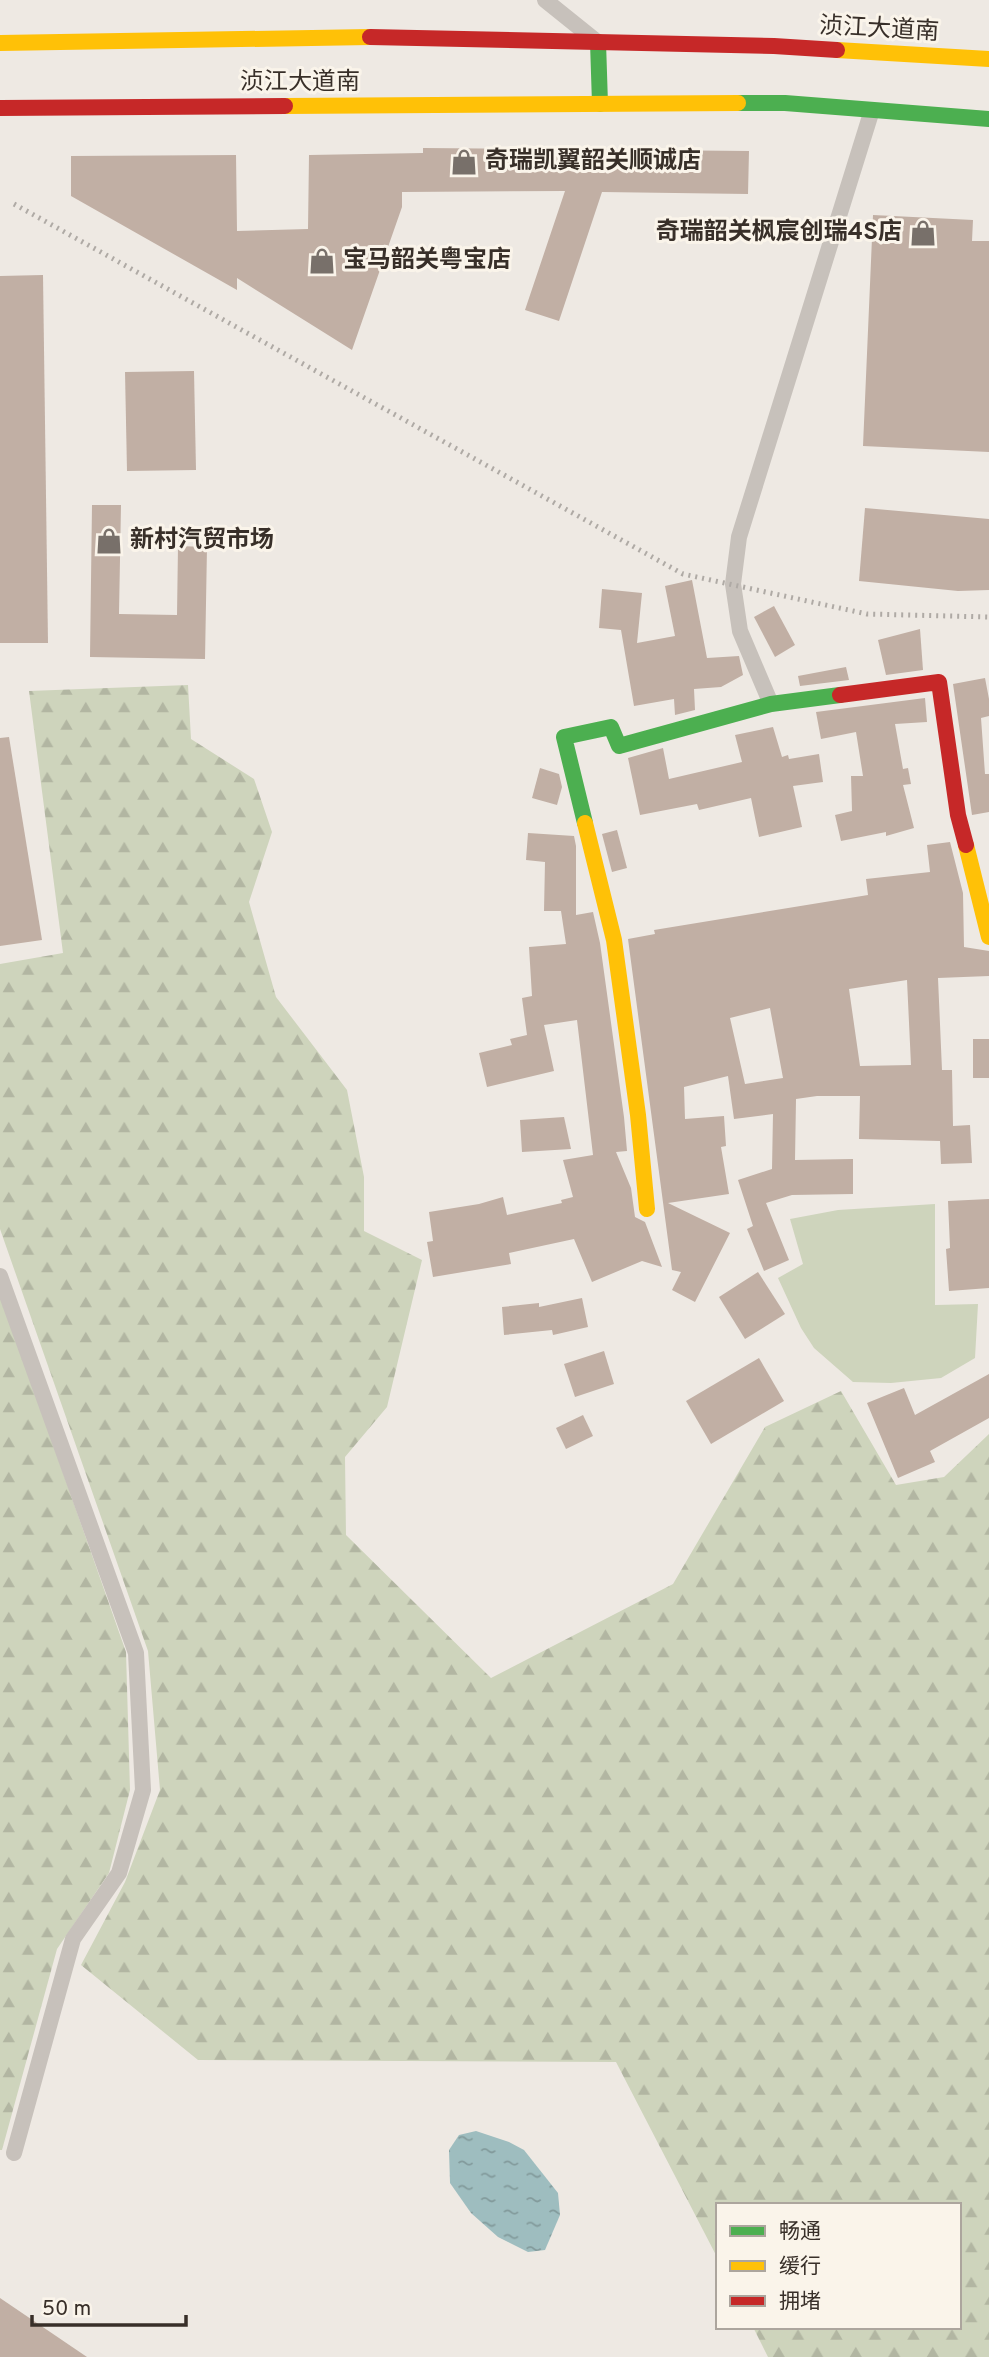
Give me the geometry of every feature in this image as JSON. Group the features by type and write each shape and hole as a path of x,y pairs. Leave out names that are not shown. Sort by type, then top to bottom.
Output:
{"main road":[{"name":"浈江大道南","path":"0,43 366,37 774,46 989,59"},
{"path":"598,42 600,104"},
{"name":"浈江大道南","path":"0,108 785,103 989,119"},
{"path":"647,1209 638,1115 614,940 564,737 611,727 619,746 771,704 939,682 958,816 989,937"}],"street":[{"path":"545,0 598,42"},
{"path":"771,704 740,631 733,584 739,537 872,110"},
{"path":"0,1276 136,1653 143,1790 119,1873 73,1939 14,2153"}],"green space":[{"path":"188,685 191,739 254,779 272,832 249,902 276,997 347,1090 364,1177 364,1231 422,1260 387,1407 345,1457 346,1535 491,1678 673,1584 765,1427 841,1391 896,1485 944,1477 989,1434 989,2357 768,2357 754,2329 961,2329 961,2203 716,2203 716,2255 616,2062 198,2060 81,1965 125,1882 160,1790 148,1651 0,1229 0,964 63,953 29,691"},
{"path":"935,1204 935,1305 978,1304 975,1358 941,1378 891,1383 853,1382 814,1348 801,1328 778,1278 803,1264 790,1219 838,1210"},
{"path":"0,1293 126,1652 130,1790 109,1873 57,1949 2,2150 0,2150"}],"water":[{"path":"476,2131 524,2150 558,2193 560,2215 545,2250 528,2252 498,2237 471,2213 450,2183 449,2150 459,2135"}],"building":[{"path":"423,148 749,151 748,194 602,192 559,321 525,310 565,191 402,192 402,207 352,350 237,278 237,290 71,196 71,156 236,155 237,231 308,229 309,155 423,153"},
{"path":"873,215 973,220 972,241 989,241 989,452 863,446"},
{"path":"43,275 48,643 0,643 0,276"},
{"path":"194,371 196,470 127,471 125,372"},
{"path":"92,505 121,505 119,614 177,615 178,546 207,547 205,659 90,657"},
{"path":"865,508 989,519 989,590 958,591 859,581"},
{"path":"692,580 707,658 739,656 743,675 721,687 694,689 695,710 675,715 674,699 634,706 621,630 599,628 602,589 642,593 637,643 675,636 665,586"},
{"path":"774,606 795,645 775,657 754,617"},
{"path":"920,629 923,670 886,675 878,640"},
{"path":"846,667 849,680 800,686 798,676"},
{"path":"985,678 989,716 981,718 985,774 989,774 989,812 972,815 953,684"},
{"path":"925,698 927,722 895,724 903,769 908,768 911,784 903,785 914,828 886,836 886,832 841,841 835,815 852,811 851,776 863,776 856,732 821,739 816,712"},
{"path":"773,727 782,757 788,755 789,759 819,754 823,782 793,786 802,827 759,837 751,798 699,810 697,804 640,815 628,758 663,748 669,779 742,762 735,735"},
{"path":"9,737 42,940 0,946 0,738"},
{"path":"540,768 559,774 562,787 557,805 532,798"},
{"path":"617,830 627,868 612,872 602,834"},
{"path":"528,833 574,836 576,915 593,912 600,943 624,1117 627,1151 616,1152 631,1188 635,1217 645,1222 662,1267 642,1261 592,1282 574,1239 509,1253 511,1264 433,1277 427,1242 433,1241 429,1212 503,1197 507,1215 562,1203 561,1200 573,1197 563,1160 593,1155 577,1020 544,1025 554,1071 487,1087 479,1053 512,1045 510,1039 527,1035 522,998 532,996 529,947 566,944 561,911 544,911 545,862 526,860"},
{"path":"950,842 963,893 964,947 989,951 989,976 938,978 942,1070 952,1070 953,1126 970,1125 972,1163 941,1164 940,1141 859,1139 860,1096 796,1099 795,1160 853,1159 853,1194 792,1195 766,1203 789,1260 764,1271 747,1229 753,1226 738,1180 772,1169 773,1114 734,1119 728,1076 684,1087 685,1119 724,1116 726,1146 721,1147 729,1194 668,1203 730,1233 695,1302 672,1290 681,1272 672,1270 628,939 655,934 654,930 868,895 866,879 930,872 927,845","holes":["907,980 911,1065 860,1066 849,989","770,1008 783,1078 745,1084 730,1018"]},
{"path":"973,1039 989,1039 989,1078 973,1078"},
{"path":"564,1117 571,1149 522,1152 520,1120"},
{"path":"989,1199 989,1288 949,1291 946,1249 950,1248 948,1201"},
{"path":"758,1272 785,1314 745,1339 719,1297"},
{"path":"582,1298 588,1327 553,1335 552,1330 504,1335 502,1307 539,1303 539,1307"},
{"path":"604,1351 614,1384 575,1397 564,1364"},
{"path":"759,1358 784,1401 711,1444 686,1401"},
{"path":"989,1374 989,1418 930,1451 935,1462 898,1478 867,1403 904,1388 915,1415"},
{"path":"583,1415 593,1436 566,1449 556,1428"},
{"path":"0,2298 87,2357 0,2357"}],"railway":[{"path":"14,204 683,574 867,614 989,617"}],"traffic: fast":[{"path":"598,42 600,104"},
{"path":"738,103 785,103 989,119"},
{"path":"585,823 564,737 611,727 619,746 771,704 840,695"}],"traffic: slow":[{"path":"0,43 370,37"},
{"path":"837,50 989,59"},
{"path":"285,106 738,103"},
{"path":"585,823 614,940 638,1115 647,1209"},
{"path":"966,845 989,937"}],"traffic: jam":[{"path":"370,37 774,46 837,50"},
{"path":"0,108 285,106"},
{"path":"840,695 939,682 958,815 966,845"}],"place":[{"name":"奇瑞凯翼韶关顺诚店","path":"464,162"},
{"name":"奇瑞韶关枫宸创瑞4S店","path":"923,233"},
{"name":"宝马韶关粤宝店","path":"322,261"},
{"name":"新村汽贸市场","path":"109,541"}]}
